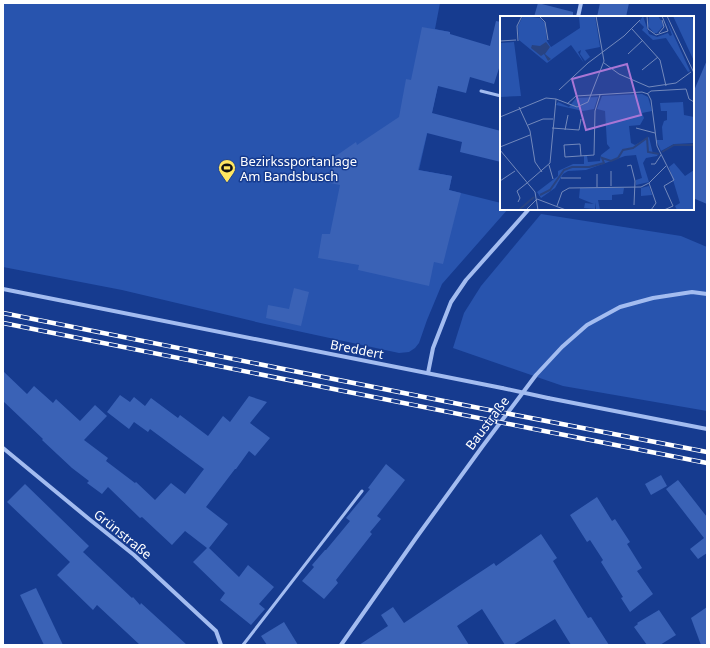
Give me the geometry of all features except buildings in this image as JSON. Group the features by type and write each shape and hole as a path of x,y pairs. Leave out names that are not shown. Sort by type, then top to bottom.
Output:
{"street":[{"path":"578,16 581,3"},
{"path":"428,373 433,348 451,302 466,280 528,210"},
{"name":"Breddert","path":"3,289 707,429"},
{"name":"Baustraße","path":"341,645 411,544 482,447 536,375 562,347 586,324 620,307 653,298 692,292 707,294"},
{"name":"Grünstraße","path":"3,448 134,554 216,631 220,645"}],"lane":[{"path":"481,91 500,96"},
{"path":"243,645 362,491"}],"shaded area":[{"name":"Bezirkssportanlage Am Bandsbusch","path":"3,3 440,3 435,29 450,32 419,170 452,176 449,190 500,203 500,210 507,210 442,284 419,343 409,352 399,353 265,324 122,290 3,267"},
{"path":"541,214 681,236 707,247 707,411 563,386 453,348 464,313 481,286"}],"railway":[{"path":"3,313 707,452"},
{"path":"3,323 707,463"}],"place":[{"name":"Bezirkssportanlage Am Bandsbusch","path":"227,183"}]}
